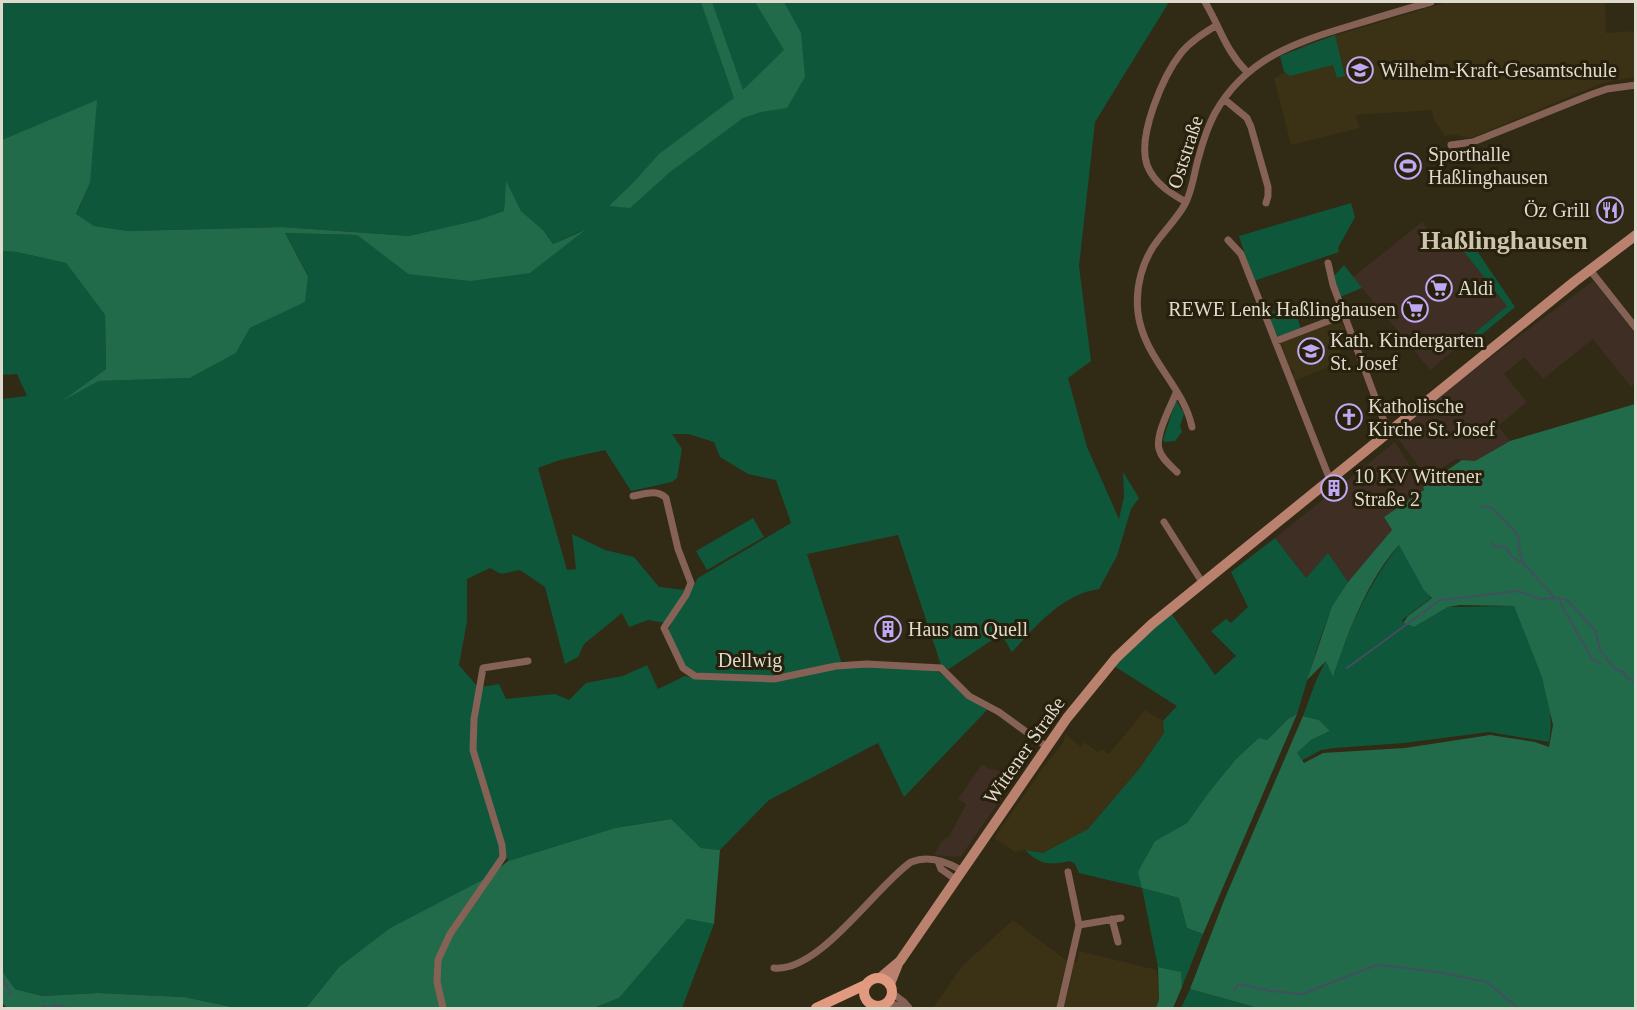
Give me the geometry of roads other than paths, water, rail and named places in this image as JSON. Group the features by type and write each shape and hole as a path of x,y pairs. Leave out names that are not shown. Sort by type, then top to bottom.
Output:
{"main road":[{"name":"Wittener Straße","path":"888,985 900,961 958,874 1047,747 1091,687 1124,650 1202,582 1635,235"},
{"path":"816,1008 865,985 872,978 888,985 881,1006 839,998"},
{"path":"865,985 866,1002"}],"street":[{"path":"1205,2 1231,54 1247,72"},
{"name":"Oststraße","path":"1192,427 1188,412 1147,346 1140,326 1137,304 1145,263 1156,243 1186,202 1207,129 1224,99 1247,72 1271,56 1303,41 1411,4 1431,2"},
{"path":"1186,202 1162,187 1150,171 1145,156 1146,130 1172,66 1191,43 1217,25"},
{"path":"1451,145 1473,142 1607,89 1635,85"},
{"path":"1224,99 1247,118 1251,127 1268,187 1269,196 1266,203"},
{"path":"1228,240 1241,254 1330,480"},
{"path":"1328,263 1344,315 1384,421 1391,431"},
{"path":"1590,270 1635,328"},
{"path":"1276,341 1344,315"},
{"path":"1176,393 1158,445 1161,454 1177,472"},
{"name":"Dellwig","path":"633,496 653,492 666,498 678,549 691,584 664,628 678,660 688,673 766,680 836,666 867,664 941,668 969,696 996,710 1047,747"},
{"path":"1164,522 1202,582"},
{"path":"443,1008 437,982 438,960 450,934 503,857 502,845 473,750 474,719 483,668 528,661"},
{"path":"774,968 788,967 818,951 911,862 922,859 947,862 958,874"},
{"path":"1060,1008 1079,926 1068,872"},
{"path":"1079,926 1121,918"},
{"path":"1112,919 1118,942"},
{"path":"881,1006 909,1008 888,985"}],"waterway":[{"path":"1482,507 1491,507 1518,535 1520,554 1524,564 1555,598 1567,600 1595,630 1600,650 1615,669 1636,682"},
{"path":"1491,543 1495,546 1506,547 1512,557 1524,564"},
{"path":"1347,668 1440,600 1518,591 1540,599 1554,598"},
{"path":"1559,598 1593,660 1600,663"},
{"path":"1234,990 1239,984 1271,991 1302,994 1377,965 1443,973 1487,982 1518,1008"},
{"path":"2,979 11,994"},
{"path":"43,1006 50,1008 56,1005 68,1008"}],"place":[{"name":"Wilhelm-Kraft-Gesamtschule","path":"1360,70"},
{"name":"Sporthalle Haßlinghausen","path":"1408,166"},
{"name":"Öz Grill","path":"1610,210"},
{"name":"Aldi","path":"1439,288"},
{"name":"REWE Lenk Haßlinghausen","path":"1415,309"},
{"name":"Kath. Kindergarten St. Josef","path":"1311,351"},
{"name":"Katholische Kirche St. Josef","path":"1349,417"},
{"name":"10 KV Wittener Straße 2","path":"1334,488"},
{"name":"Haus am Quell","path":"888,629"}],"district":[{"name":"Haßlinghausen","path":"1504,240"}]}
